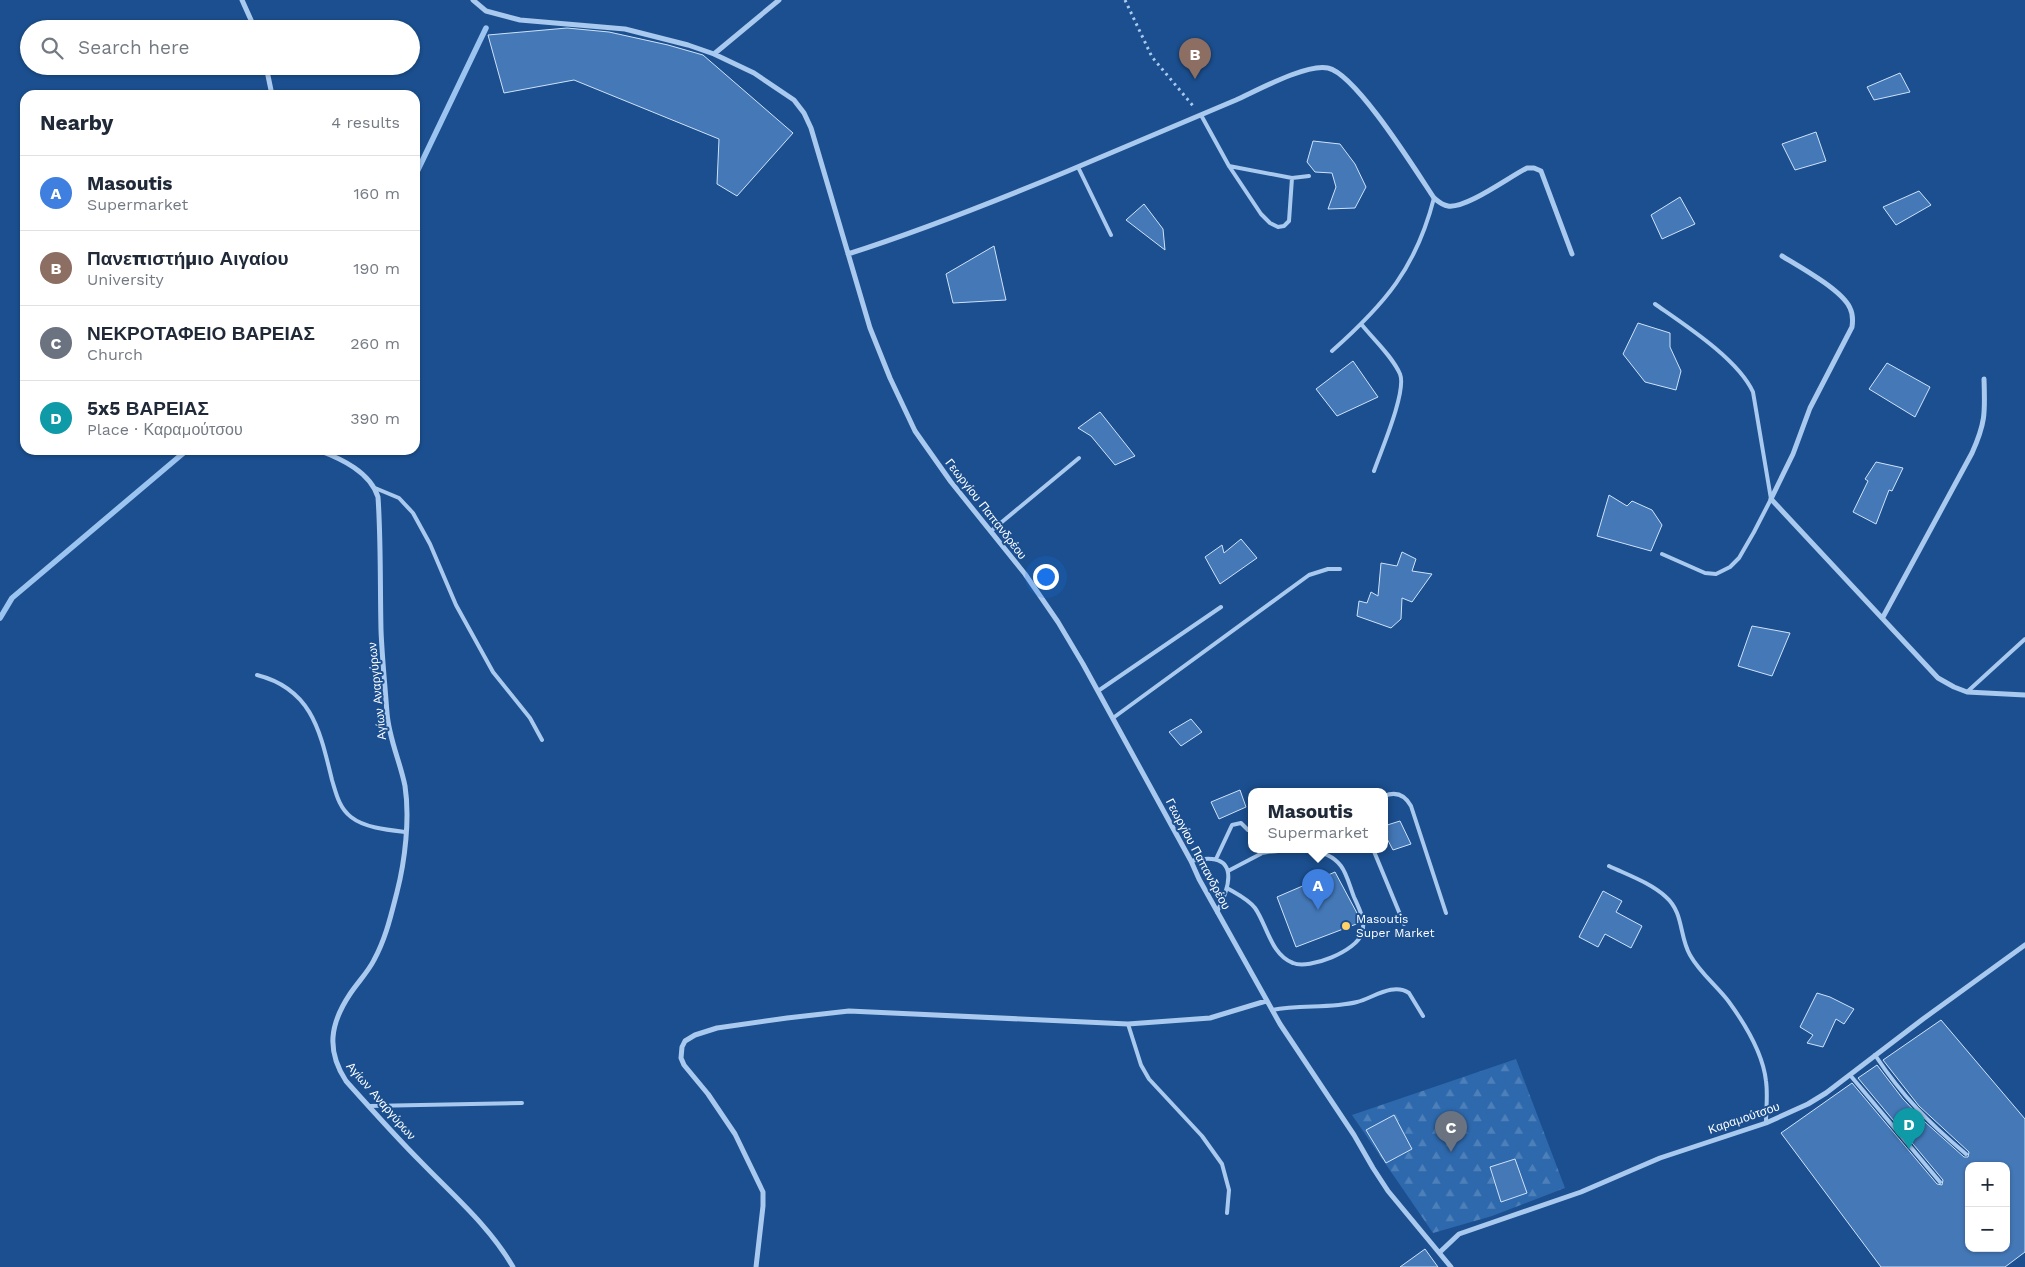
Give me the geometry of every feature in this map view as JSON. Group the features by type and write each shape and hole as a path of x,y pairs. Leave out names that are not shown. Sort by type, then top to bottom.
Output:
{"street":[{"path":"242,0 252,20"},
{"name":"Γεωργίου Παπανδρέου","path":"473,0 486,10 513,18 625,29 672,40 714,54 754,74 794,100 804,114 820,156 870,328 890,378 915,430 941,469 1025,574 1058,622 1113,718 1266,1001 1388,1191 1451,1267"},
{"path":"714,54 779,0"},
{"path":"848,254 910,234 1201,115 1300,71 1316,67 1326,67 1334,70 1365,99 1402,149 1434,198 1442,204 1454,206 1472,200 1527,168 1539,169 1544,175 1572,254"},
{"path":"268,75 271,90"},
{"path":"1782,256 1842,295 1850,306 1852,327 1810,408 1793,454 1771,500 1938,678 1967,692 2025,695"},
{"path":"1882,617 1981,433 1985,416 1984,379"},
{"path":"327,455 365,475 375,488"},
{"name":"Αγίων Αναργύρων","path":"375,488 379,511 381,631 387,714 393,748 405,787 406,832 402,870 387,929 373,962 343,1006 333,1032 334,1057 346,1081 418,1160 472,1214 494,1239 512,1267"},
{"name":"Καραμούτσου","path":"1440,1252 1459,1234 1580,1192 1660,1158 1766,1123 1786,1114 1826,1093 2025,946"},
{"path":"756,1267 763,1192 735,1134 708,1094 684,1065 681,1053 685,1041 695,1035 717,1028 849,1011 1128,1024 1210,1018 1266,1001"}],"lane":[{"path":"1201,115 1229,166 1261,214 1270,223 1278,227 1284,226 1288,221 1292,178"},
{"path":"1078,166 1111,234"},
{"path":"1229,166 1292,178 1309,176"},
{"path":"1332,351 1362,325 1398,283 1413,257 1428,221 1434,198"},
{"path":"1655,304 1690,328 1738,369 1748,382 1753,392 1771,500 1739,558 1725,571 1716,574 1705,573 1662,554"},
{"path":"1362,325 1394,365 1402,381 1399,400 1374,471"},
{"path":"991,531 1079,458"},
{"path":"375,488 400,498 413,513 430,544 456,605 493,672 530,718 542,740"},
{"path":"1113,718 1309,575 1328,569 1340,569"},
{"path":"1098,691 1221,606"},
{"path":"1967,692 2025,639"},
{"path":"257,675 275,680 288,687 300,698 316,723 342,808 360,822 387,830 406,832"},
{"path":"1388,795 1401,795 1406,798 1411,806 1446,914"},
{"path":"1216,859 1232,825 1241,823 1248,830"},
{"path":"1228,871 1261,853"},
{"path":"1227,888 1250,902 1278,952 1286,960 1295,964 1314,964 1352,947 1362,934 1363,920 1344,870 1336,861 1320,853"},
{"path":"1375,853 1404,924"},
{"path":"1191,861 1206,858 1216,859 1228,871 1227,888 1217,912"},
{"path":"1609,866 1648,884 1673,904 1679,914 1685,946 1690,956 1729,1002 1758,1052 1766,1079 1768,1094 1766,1123"},
{"path":"1272,1010 1299,1005 1321,1007 1347,1004 1396,989 1406,990 1412,996 1423,1016"},
{"path":"1128,1024 1141,1065 1148,1079 1202,1136 1222,1164 1228,1190 1227,1213"},
{"path":"1875,1056 1897,1089 1917,1110 1966,1154"},
{"path":"1850,1075 1940,1182"},
{"path":"369,1106 522,1103"}],"path":[{"path":"1125,0 1152,57 1201,115"}],"green space":[{"path":"1516,1059 1565,1188 1492,1216 1433,1233 1352,1115"}],"building":[{"path":"567,28 609,32 703,55 793,133 737,196 717,184 719,139 574,80 504,93 488,35"},
{"path":"1900,73 1910,92 1874,100 1867,87"},
{"path":"1816,132 1826,161 1795,170 1782,144"},
{"path":"1313,141 1340,144 1355,164 1366,187 1355,208 1328,209 1336,187 1332,173 1315,172 1307,162"},
{"path":"1919,191 1931,205 1896,225 1883,207"},
{"path":"1680,197 1695,224 1662,239 1651,215"},
{"path":"1144,204 1163,229 1165,250 1126,220"},
{"path":"994,246 1006,300 953,303 946,274"},
{"path":"1638,323 1670,333 1670,347 1681,371 1676,390 1645,382 1623,354"},
{"path":"1353,361 1378,397 1337,416 1316,389"},
{"path":"1887,363 1930,387 1915,417 1869,389"},
{"path":"1100,412 1135,456 1115,465 1091,436 1078,428"},
{"path":"1876,462 1903,468 1892,491 1889,490 1876,524 1853,512 1868,481 1865,479"},
{"path":"1609,495 1627,506 1632,501 1652,510 1662,525 1651,551 1597,536"},
{"path":"1241,539 1257,558 1220,584 1205,557 1222,545 1224,553"},
{"path":"1402,552 1416,559 1412,571 1432,574 1412,602 1402,598 1401,619 1391,628 1357,616 1359,601 1367,603 1371,592 1378,596 1381,563 1397,566"},
{"path":"1752,626 1790,633 1772,676 1738,666"},
{"path":"1191,719 1202,732 1181,746 1169,732"},
{"path":"1240,790 1246,807 1219,819 1211,802"},
{"path":"1400,821 1411,844 1393,850 1388,841 1388,825"},
{"path":"1335,872 1358,915 1359,923 1296,947 1277,897"},
{"path":"1603,891 1622,901 1616,912 1642,926 1631,948 1605,934 1598,947 1579,937"},
{"path":"1817,993 1854,1009 1844,1024 1836,1019 1823,1047 1807,1043 1813,1035 1800,1027"},
{"path":"1941,1020 2025,1119 2025,1252 2005,1267 1881,1267 1781,1133 1852,1083 1937,1184 1942,1185 1943,1180 1858,1078 1877,1065 1903,1099 1925,1122 1964,1157 1968,1157 1969,1152 1919,1106 1883,1060"},
{"path":"1394,1115 1412,1149 1386,1163 1366,1130"},
{"path":"1515,1159 1527,1193 1501,1202 1490,1167"},
{"path":"1425,1249 1438,1267 1400,1267"}],"waterway":[{"path":"420,166 486,28"},
{"path":"0,618 12,598 181,455"}],"place":[{"name":"Πανεπιστήμιο Αιγαίου","path":"1195,79"},
{"name":"Masoutis","path":"1318,910"},
{"name":"Masoutis Super Market","path":"1346,926"},
{"name":"5x5 ΒΑΡΕΙΑΣ","path":"1909,1149"},
{"name":"ΝΕΚΡΟΤΑΦΕΙΟ ΒΑΡΕΙΑΣ","path":"1451,1152"}]}
